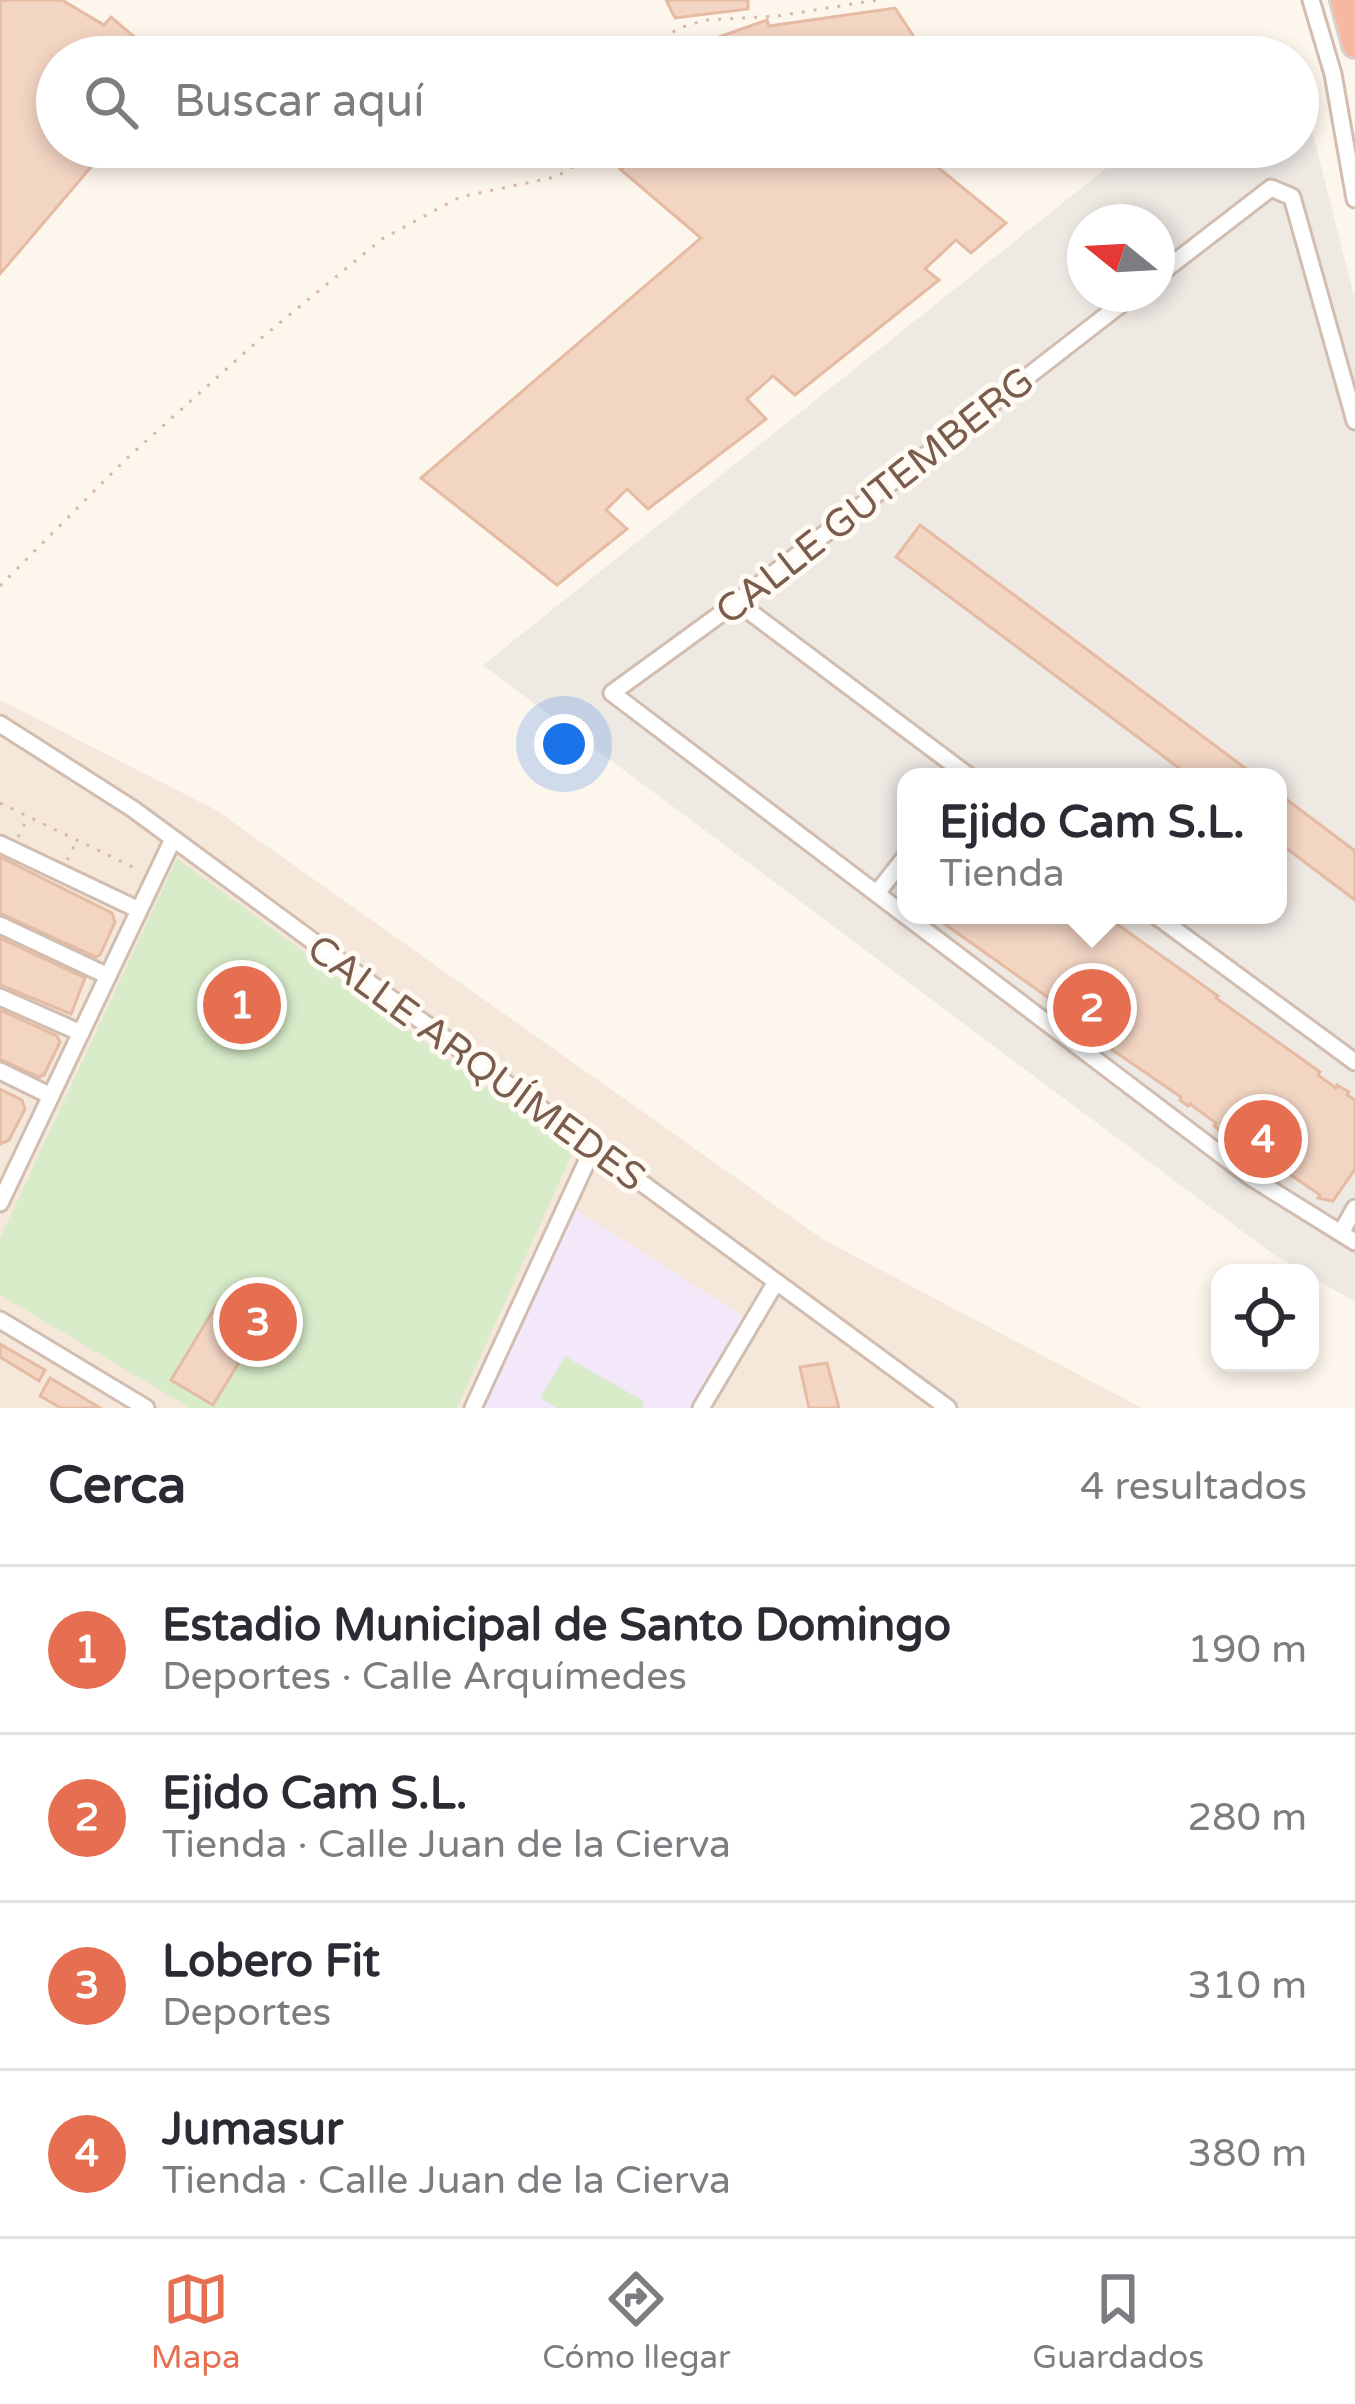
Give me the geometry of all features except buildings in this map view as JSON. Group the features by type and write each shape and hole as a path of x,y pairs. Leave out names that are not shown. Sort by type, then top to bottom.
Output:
{"highway":[{"path":"1343,0 1355,45"}],"street":[{"path":"1311,0 1333,74 1355,199"},
{"path":"1175,263 1271,188 1292,197 1355,421"},
{"name":"CALLE GUTEMBERG","path":"877,893 612,693 1111,312"},
{"path":"737,602 957,768"},
{"name":"CALLE ARQUÍMEDES","path":"0,724 173,839 948,1408"},
{"path":"0,1203 173,839"},
{"path":"6,847 139,910"},
{"path":"897,867 877,893 897,908"},
{"path":"918,924 1249,1175 1348,1238 1355,1208"},
{"path":"1167,924 1355,1062"},
{"path":"0,925 108,976"},
{"path":"0,997 81,1033"},
{"path":"0,1071 51,1096"},
{"path":"473,1408 593,1148"},
{"path":"0,1152 20,1162"},
{"path":"701,1408 776,1282"},
{"path":"0,1321 146,1408"}],"path":[{"path":"667,36 706,20 778,16 877,0"},
{"path":"0,586 126,459 260,339 382,239 460,197 555,177 567,168"},
{"path":"0,803 155,877"},
{"path":"6,847 28,817"},
{"path":"61,872 77,840"}],"shaded area":[{"path":"1319,158 1355,300 1355,1302 1319,1281 1319,1264 1290,1264 483,665 1107,168 1319,168"},
{"path":"0,700 216,810 824,1240 1142,1408 0,1408"},
{"path":"567,1204 752,1322 701,1408 473,1408"}],"green space":[{"path":"177,858 573,1152 457,1408 190,1408 0,1295 0,1238"},
{"path":"565,1356 645,1402 642,1408 557,1408 540,1398"}],"place":[{"name":"Estadio Municipal de Santo Domingo","path":"242,1005"},
{"name":"Ejido Cam S.L.","path":"1092,1008"},
{"name":"Jumasur","path":"1263,1139"},
{"name":"Lobero Fit","path":"258,1322"}]}
